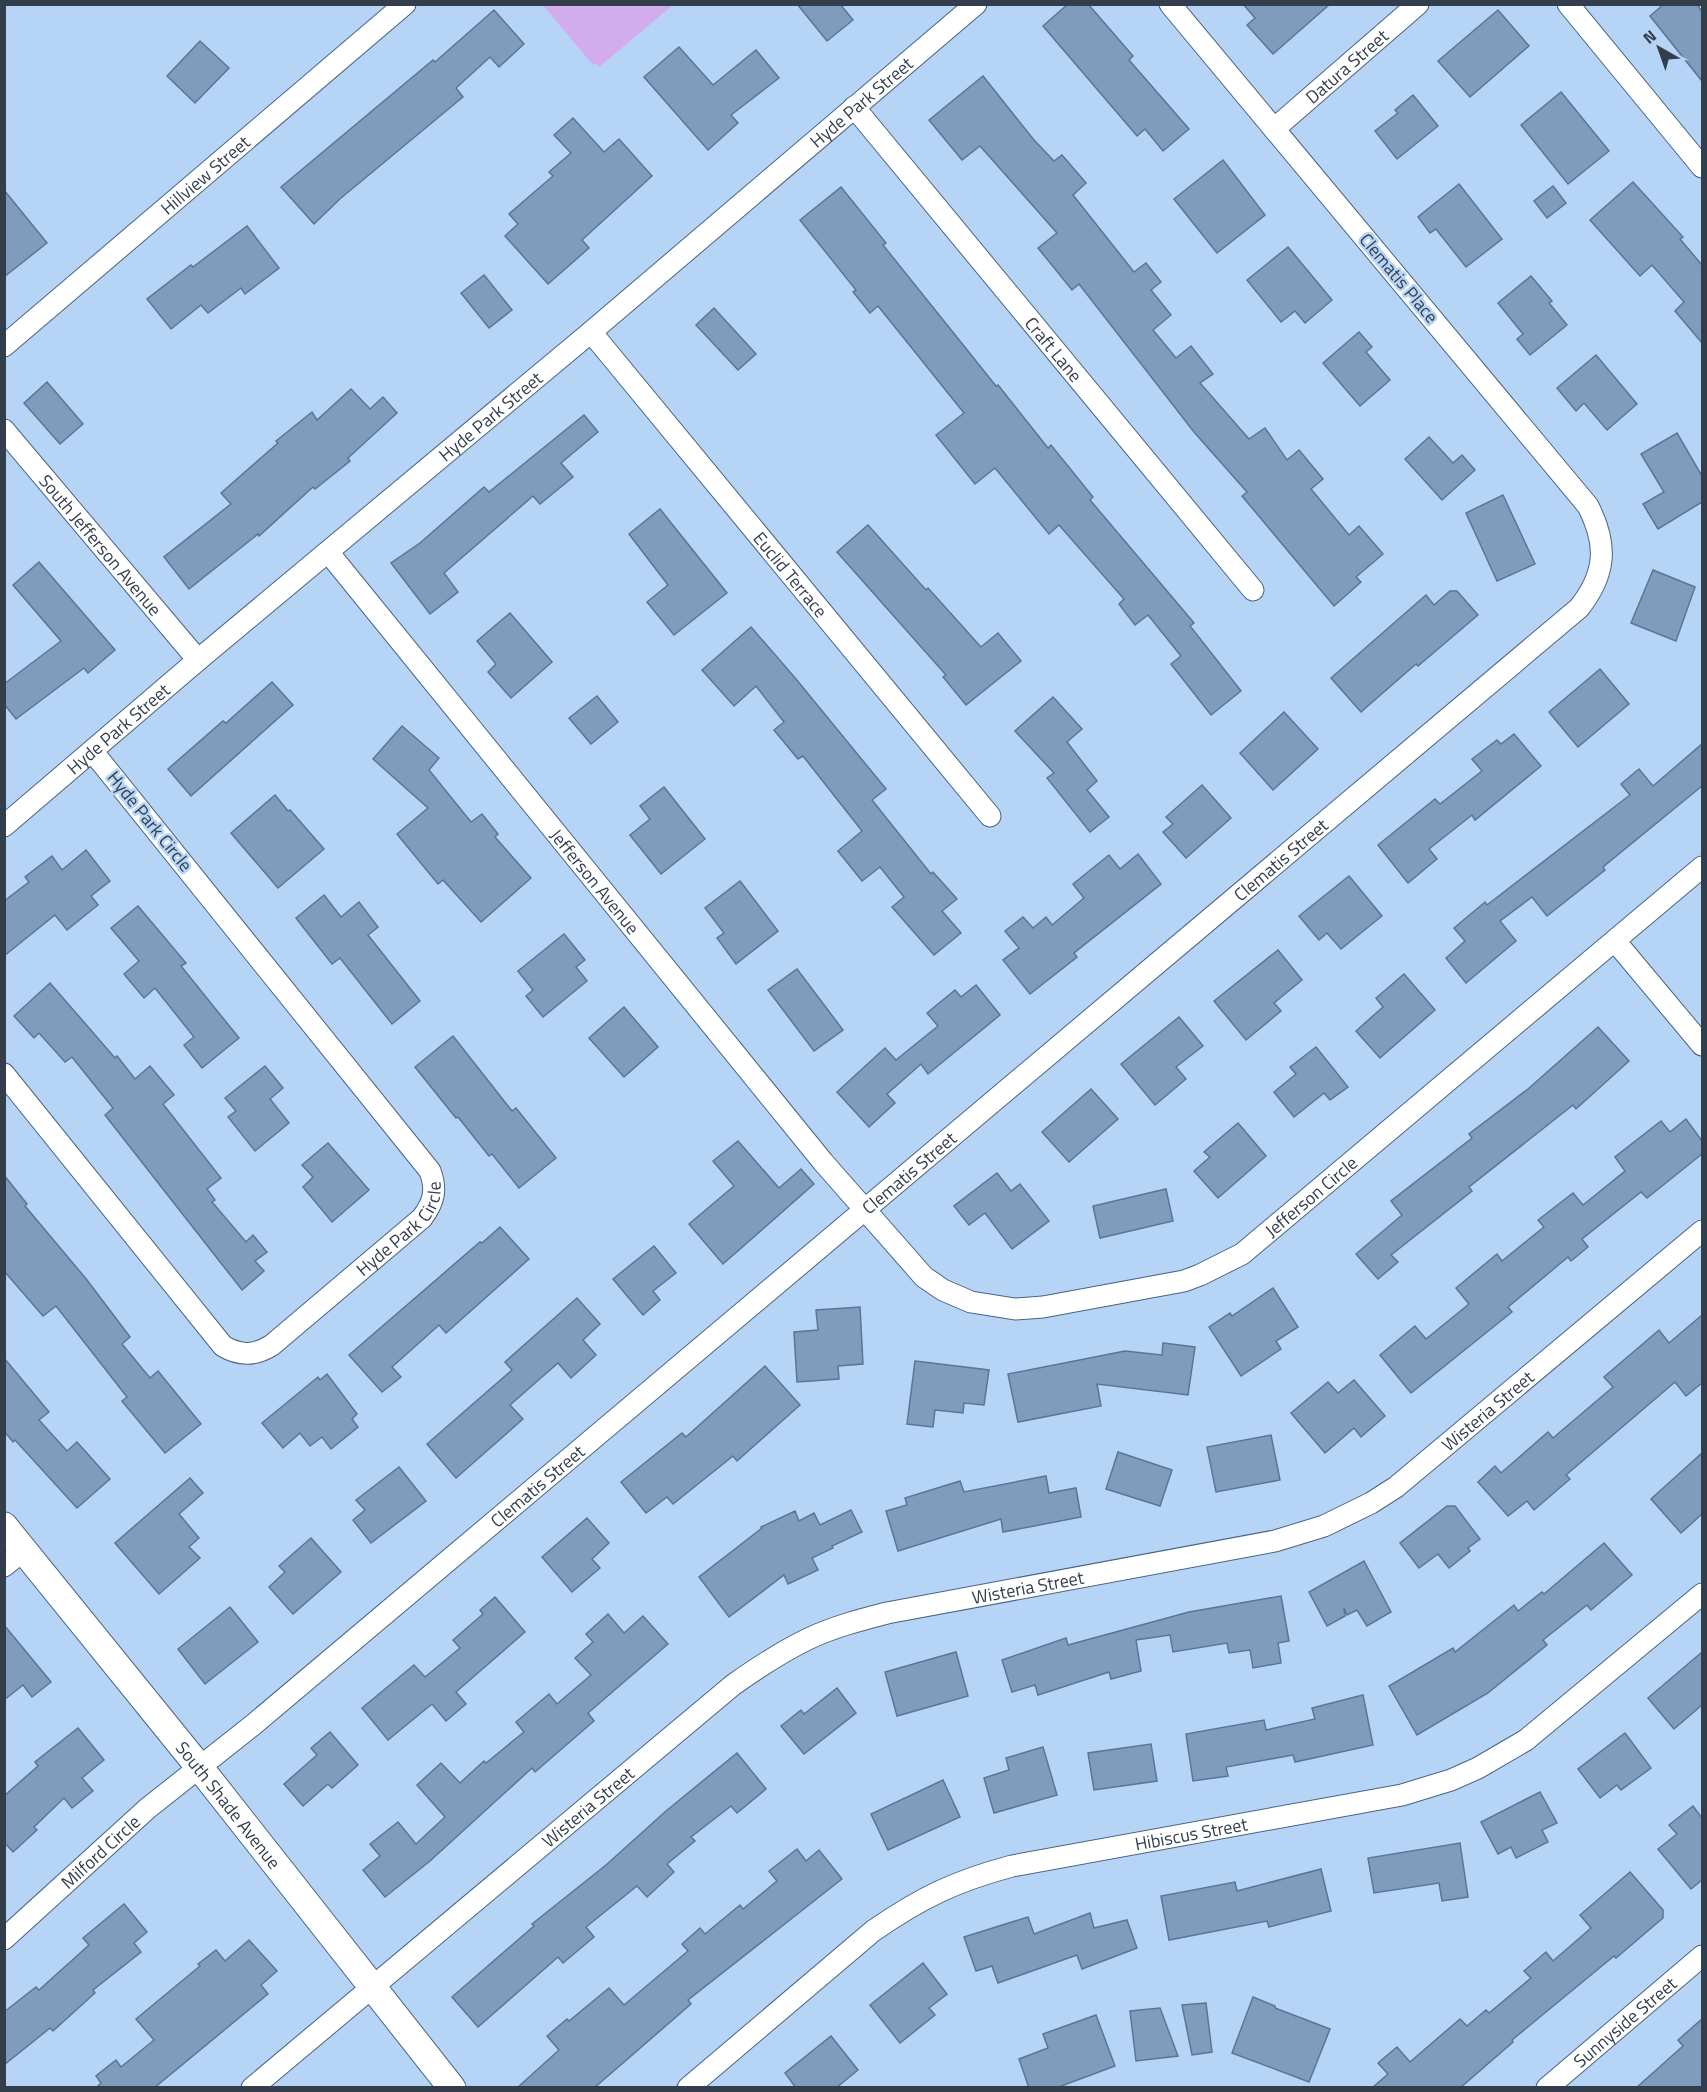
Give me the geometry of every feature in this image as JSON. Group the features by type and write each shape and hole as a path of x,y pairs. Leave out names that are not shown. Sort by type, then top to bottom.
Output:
{"street":[{"name":"Hillview Street","path":"4,346 405,4"},
{"name":"Hyde Park Street","path":"4,826 198,660 591,332 976,4"},
{"name":"Clematis Place","path":"1170,4 1588,506 1598,525 1602,545 1601,564"},
{"name":"Datura Street","path":"1274,129 1418,4"},
{"path":"1568,4 1702,166"},
{"name":"Craft Lane","path":"854,107 1253,590"},
{"name":"Euclid Terrace","path":"591,332 990,816"},
{"name":"South Jefferson Avenue","path":"4,430 198,660"},
{"name":"Jefferson Avenue","path":"328,552 670,975 865,1210"},
{"name":"Clematis Street","path":"200,1768 1579,608 1592,592 1601,564"},
{"name":"Hyde Park Circle","path":"4,1074 223,1346 232,1351 247,1354 263,1351 272,1345 422,1218 431,1206 435,1183 430,1171 93,752"},
{"name":"Jefferson Circle","path":"865,1210 924,1276 943,1290 971,1302 1002,1309 1043,1307 1184,1281 1200,1275 1242,1254 1702,867"},
{"path":"1615,941 1702,1045"},
{"name":"Wisteria Street","path":"373,1986 733,1685 768,1661 810,1638 849,1623 887,1613 1275,1541 1324,1526 1371,1503 1424,1466 1702,1231"},
{"name":"South Shade Avenue","path":"4,1526 14,1558 200,1768 452,2088"},
{"name":"Hibiscus Street","path":"688,2088 873,1931 905,1909 943,1888 1012,1866 1402,1795 1451,1780 1478,1768 1526,1740 1702,1594"},
{"name":"Milford Circle","path":"4,1939 148,1808 200,1768"},
{"name":"Sunnyside Street","path":"1547,2088 1702,1956"},
{"path":"252,2088 373,1986"}],"shaded area":[{"path":"543,5 673,5 599,67 596,63 593,65"}],"building":[{"path":"797,4 840,4 853,20 827,41"},
{"path":"1068,4 1088,4 1133,56 1129,60 1189,129 1163,151 1145,129 1137,136 1043,26"},
{"path":"1243,4 1330,4 1273,54 1247,25 1255,18"},
{"path":"1664,4 1697,4 1702,12 1702,81 1650,16"},
{"path":"494,10 524,44 499,67 490,57 456,88 463,97 341,198 314,224 281,187 433,60 435,62"},
{"path":"1498,10 1529,46 1470,97 1438,61"},
{"path":"200,41 229,68 195,103 167,76"},
{"path":"679,47 713,85 756,50 779,78 731,115 738,123 708,150 644,77"},
{"path":"983,76 1034,140 1054,161 1062,155 1086,183 1073,195 1134,272 1146,263 1161,282 1151,290 1171,315 1153,330 1176,358 1191,346 1213,374 1200,383 1249,439 1265,428 1287,460 1299,450 1323,479 1311,489 1349,535 1359,526 1383,554 1356,577 1361,582 1334,606 1242,496 1247,492 1194,432 1079,284 1072,290 1038,248 1057,233 980,146 962,160 929,120"},
{"path":"1561,92 1609,151 1568,184 1521,125"},
{"path":"1413,95 1438,126 1397,159 1375,131 1398,113 1395,110"},
{"path":"573,118 604,152 619,139 652,176 582,240 589,248 548,284 505,236 518,224 509,214 553,176 549,172 571,153 554,135"},
{"path":"1223,160 1265,215 1217,253 1174,199"},
{"path":"1633,182 1683,237 1680,239 1702,265 1702,343 1675,311 1684,302 1652,265 1640,276 1590,220"},
{"path":"1459,184 1502,239 1466,267 1436,229 1430,233 1418,217"},
{"path":"1553,186 1566,203 1547,218 1534,201"},
{"path":"841,187 886,243 883,245 996,386 998,385 1048,448 1051,445 1093,497 1090,500 1194,623 1190,626 1241,691 1211,715 1171,664 1181,656 1148,615 1135,625 1119,604 1124,599 1059,525 1049,534 995,468 975,484 936,435 964,413 878,306 870,313 853,292 856,290 800,220"},
{"path":"4,190 47,243 4,277"},
{"path":"247,226 279,268 245,294 241,288 208,313 201,305 171,329 147,299"},
{"path":"1288,247 1332,300 1305,323 1295,311 1281,322 1247,280"},
{"path":"484,275 512,310 489,328 461,293"},
{"path":"1531,276 1552,301 1549,303 1567,325 1530,355 1517,339 1523,334 1498,303"},
{"path":"714,308 756,354 738,370 696,325"},
{"path":"1359,332 1372,347 1366,352 1390,380 1360,406 1323,363"},
{"path":"1596,355 1637,404 1607,430 1584,403 1576,411 1557,388"},
{"path":"47,382 83,424 60,444 24,403"},
{"path":"351,389 370,409 383,397 397,413 348,458 350,461 315,489 313,487 259,536 258,534 189,589 164,557 231,504 221,493 278,443 276,441 312,412 317,420"},
{"path":"584,415 598,432 561,463 573,477 540,504 533,496 444,573 458,592 430,614 391,563 420,543 484,487 489,492"},
{"path":"1677,433 1702,476 1702,502 1658,529 1643,504 1664,492 1641,454"},
{"path":"1429,437 1453,463 1462,455 1475,470 1442,500 1405,459"},
{"path":"1503,495 1535,564 1497,581 1466,513"},
{"path":"660,509 727,593 674,635 647,602 668,585 629,534"},
{"path":"868,525 981,647 998,633 1021,661 966,705 943,677 946,675 837,552"},
{"path":"39,562 115,650 88,673 84,668 16,719 4,704 4,684 61,641 13,585"},
{"path":"1653,570 1695,587 1676,641 1631,623"},
{"path":"1450,591 1457,591 1478,615 1418,666 1416,664 1361,712 1331,678 1426,595 1434,605"},
{"path":"510,613 552,662 511,698 488,672 496,664 477,641"},
{"path":"751,627 886,789 872,800 931,874 933,872 957,899 942,911 961,933 934,955 892,907 904,897 880,867 862,881 838,851 862,831 803,756 798,759 774,730 784,722 756,686 734,706 702,670"},
{"path":"1600,669 1629,704 1578,747 1549,712"},
{"path":"272,682 293,705 191,796 168,769 223,721 226,723"},
{"path":"597,696 618,722 591,744 569,718"},
{"path":"1053,697 1082,729 1067,742 1097,781 1087,790 1109,817 1090,832 1047,778 1054,773 1015,731"},
{"path":"1284,712 1318,749 1273,790 1240,753"},
{"path":"402,726 439,758 429,770 471,822 482,814 498,834 495,837 531,878 481,922 443,880 438,884 397,834 428,808 373,759"},
{"path":"1514,734 1541,766 1475,820 1472,815 1429,849 1437,859 1408,883 1378,845 1435,799 1440,804 1482,771 1472,759 1497,740 1501,744"},
{"path":"1702,744 1702,786 1603,867 1605,870 1547,916 1532,897 1500,921 1516,941 1466,983 1446,958 1465,941 1454,928 1485,902 1487,905 1630,795 1621,784 1639,769 1653,786"},
{"path":"1202,785 1231,818 1186,858 1163,832 1173,824 1166,817"},
{"path":"664,787 705,839 661,874 630,835 650,819 640,806"},
{"path":"275,795 324,849 278,888 231,833"},
{"path":"86,850 110,881 91,896 98,905 67,930 55,915 4,956 4,901 29,882 25,877 52,856 62,870"},
{"path":"1138,854 1161,884 1074,953 1077,957 1030,994 1003,960 1019,948 1005,931 1023,917 1033,928 1046,917 1052,925 1084,898 1073,884 1109,855 1120,869"},
{"path":"1349,876 1382,916 1341,949 1327,933 1319,940 1299,916"},
{"path":"740,881 778,931 736,964 717,938 724,933 705,908"},
{"path":"324,895 341,917 359,902 378,927 368,935 420,1001 392,1024 340,958 332,964 296,918"},
{"path":"138,906 186,963 181,966 239,1038 202,1068 184,1045 194,1037 155,988 144,998 124,974 139,961 111,928"},
{"path":"564,934 585,960 576,967 587,981 543,1017 526,996 533,990 518,971"},
{"path":"1278,950 1302,980 1274,1003 1281,1011 1246,1040 1214,1001"},
{"path":"797,969 843,1030 814,1051 768,990"},
{"path":"1404,974 1435,1010 1380,1058 1356,1031 1383,1007 1376,998"},
{"path":"50,983 135,1079 150,1066 174,1095 163,1104 221,1178 207,1189 215,1200 212,1202 246,1242 253,1235 267,1252 255,1261 264,1271 242,1290 105,1115 113,1108 72,1057 65,1062 39,1033 34,1038 14,1016"},
{"path":"976,985 1000,1015 928,1074 921,1064 887,1094 895,1103 869,1127 837,1092 885,1048 896,1060 938,1026 927,1013 955,990 961,997"},
{"path":"624,1007 658,1047 624,1077 589,1038"},
{"path":"1179,1017 1203,1046 1176,1067 1186,1079 1155,1105 1121,1064"},
{"path":"1598,1027 1629,1061 1576,1109 1573,1105 1469,1187 1472,1191 1391,1255 1398,1262 1378,1279 1356,1254 1402,1215 1391,1201 1472,1138 1469,1134 1528,1089"},
{"path":"453,1036 512,1111 516,1108 556,1158 519,1188 492,1154 489,1156 458,1117 456,1118 415,1067"},
{"path":"1316,1047 1348,1087 1330,1100 1324,1093 1294,1117 1274,1092 1296,1074 1290,1067"},
{"path":"265,1066 283,1088 270,1099 289,1123 255,1151 228,1117 236,1111 225,1098"},
{"path":"1091,1089 1118,1119 1069,1162 1042,1132"},
{"path":"1686,1119 1702,1141 1702,1154 1647,1198 1641,1192 1582,1239 1588,1247 1571,1261 1568,1257 1508,1307 1512,1312 1411,1393 1380,1355 1415,1326 1426,1339 1469,1304 1456,1288 1497,1254 1502,1261 1544,1227 1538,1220 1573,1193 1583,1205 1625,1171 1615,1157 1661,1121 1670,1132"},
{"path":"1238,1123 1266,1156 1218,1198 1194,1171 1210,1157 1204,1152"},
{"path":"738,1141 779,1188 801,1169 814,1184 723,1264 689,1224 734,1186 713,1161"},
{"path":"328,1143 369,1190 332,1222 303,1187 313,1177 302,1165"},
{"path":"997,1173 1011,1191 1020,1184 1049,1221 1012,1249 985,1213 969,1225 954,1206"},
{"path":"4,1175 27,1204 25,1206 87,1280 130,1337 122,1344 150,1378 158,1371 201,1424 165,1453 122,1401 127,1397 56,1306 43,1316 4,1271"},
{"path":"1166,1189 1173,1221 1100,1238 1093,1206"},
{"path":"500,1227 529,1259 446,1333 439,1325 392,1367 401,1377 382,1392 349,1355"},
{"path":"654,1246 676,1273 653,1291 660,1300 643,1315 613,1279"},
{"path":"1273,1288 1298,1327 1276,1341 1281,1349 1241,1376 1209,1327 1230,1313 1232,1316"},
{"path":"577,1298 600,1324 583,1340 596,1355 571,1378 558,1363 510,1405 523,1419 456,1478 427,1444 512,1370 505,1362"},
{"path":"860,1307 863,1364 838,1366 839,1379 797,1382 794,1332 818,1330 816,1310"},
{"path":"1702,1315 1702,1383 1686,1396 1675,1382 1566,1475 1570,1479 1534,1510 1527,1501 1508,1516 1478,1482 1495,1466 1501,1473 1548,1432 1553,1438 1613,1387 1604,1377 1659,1330 1669,1343"},
{"path":"1163,1343 1195,1347 1188,1395 1097,1384 1101,1406 1018,1422 1008,1374 1125,1351 1162,1355"},
{"path":"4,1358 49,1412 39,1420 67,1451 77,1442 110,1479 77,1508 4,1431"},
{"path":"915,1361 989,1370 984,1405 964,1403 963,1413 935,1410 933,1427 907,1424"},
{"path":"765,1366 800,1405 737,1461 733,1456 673,1504 667,1497 646,1513 621,1482 682,1433 686,1437"},
{"path":"327,1374 357,1414 352,1419 358,1427 331,1449 322,1437 310,1446 300,1433 283,1448 262,1423 318,1377 320,1380"},
{"path":"1354,1380 1385,1416 1361,1437 1354,1428 1325,1453 1291,1413 1328,1382 1338,1393"},
{"path":"1271,1435 1280,1480 1216,1492 1207,1447"},
{"path":"1118,1452 1172,1470 1160,1506 1106,1489"},
{"path":"1702,1453 1702,1514 1681,1533 1651,1499"},
{"path":"399,1467 426,1501 371,1543 353,1520 365,1510 356,1500"},
{"path":"1046,1476 1049,1493 1076,1488 1081,1517 1003,1532 1001,1519 898,1551 886,1511 907,1505 905,1498 960,1481 964,1492"},
{"path":"190,1478 203,1493 179,1514 199,1538 189,1547 200,1558 159,1594 115,1543"},
{"path":"1447,1506 1455,1506 1480,1539 1468,1548 1470,1551 1449,1568 1438,1554 1419,1568 1400,1543"},
{"path":"851,1510 862,1532 812,1558 818,1570 788,1584 784,1575 729,1617 699,1577 761,1527 795,1511 799,1521 814,1513 820,1525"},
{"path":"587,1518 609,1543 592,1559 600,1568 572,1592 542,1557"},
{"path":"311,1538 341,1572 293,1614 269,1587 285,1572 279,1566"},
{"path":"1604,1543 1632,1575 1591,1610 1587,1605 1543,1640 1547,1645 1488,1693 1417,1735 1389,1686 1453,1648 1455,1652 1514,1605 1518,1611 1542,1592 1544,1594"},
{"path":"1364,1561 1391,1612 1367,1626 1357,1610 1347,1615 1344,1608 1345,1616 1327,1626 1309,1592"},
{"path":"1281,1596 1289,1641 1278,1643 1281,1663 1253,1668 1250,1650 1229,1653 1227,1643 1173,1652 1170,1635 1136,1640 1141,1671 1111,1679 1109,1672 1038,1695 1035,1685 1012,1692 1002,1660 1066,1638 1068,1645 1189,1612"},
{"path":"495,1597 525,1632 456,1692 466,1704 446,1721 432,1704 388,1740 362,1708 414,1665 425,1677 460,1648 453,1640 483,1614 480,1610"},
{"path":"230,1607 258,1642 205,1684 178,1649"},
{"path":"608,1614 624,1633 643,1616 668,1644 588,1713 594,1721 535,1772 532,1768 430,1861 385,1897 363,1870 380,1856 370,1844 398,1822 416,1844 445,1817 417,1785 441,1763 460,1783 484,1761 486,1763 524,1732 516,1722 549,1694 557,1704 591,1675 575,1658 593,1642 586,1634"},
{"path":"4,1625 51,1682 32,1697 23,1685 4,1700"},
{"path":"956,1652 968,1696 897,1716 885,1672"},
{"path":"1702,1652 1702,1705 1674,1729 1648,1698"},
{"path":"837,1688 856,1713 804,1754 781,1726 801,1710 804,1714"},
{"path":"1363,1695 1373,1745 1295,1762 1293,1755 1226,1767 1228,1776 1193,1781 1186,1734 1264,1720 1266,1730 1315,1719 1312,1708"},
{"path":"78,1728 104,1760 82,1778 93,1791 72,1808 64,1798 34,1827 37,1830 13,1852 4,1842 4,1796 38,1766 35,1762"},
{"path":"330,1732 358,1765 332,1788 328,1784 303,1806 284,1784 317,1755 311,1748"},
{"path":"1625,1733 1651,1768 1621,1790 1617,1785 1600,1798 1578,1769"},
{"path":"1151,1744 1157,1781 1094,1790 1088,1753"},
{"path":"1043,1747 1057,1795 994,1813 984,1778 1009,1770 1006,1758"},
{"path":"737,1753 766,1789 737,1813 731,1806 691,1837 695,1841 667,1864 674,1872 647,1897 637,1886 586,1927 594,1937 563,1963 558,1957 478,2027 452,1997 534,1926 532,1924 606,1865 666,1811"},
{"path":"943,1780 960,1817 888,1850 871,1814"},
{"path":"1540,1792 1557,1823 1542,1830 1548,1842 1516,1858 1511,1847 1498,1854 1481,1822"},
{"path":"1693,1806 1702,1818 1702,1880 1691,1889 1658,1849 1677,1834 1669,1825"},
{"path":"1460,1843 1468,1897 1442,1901 1439,1883 1374,1893 1368,1858"},
{"path":"797,1849 806,1861 819,1850 842,1879 688,2000 691,2004 594,2088 517,2088 559,2050 547,2036 609,1988 624,2005 688,1951 682,1944 700,1928 705,1934 740,1905 743,1909 777,1881 769,1871"},
{"path":"1321,1869 1331,1911 1269,1927 1267,1921 1169,1940 1161,1896 1235,1882 1237,1891"},
{"path":"1630,1872 1663,1910 1663,1918 1616,1958 1614,1956 1512,2040 1513,2042 1460,2088 1372,2088 1388,2074 1378,2063 1397,2047 1410,2062 1460,2019 1467,2026 1486,2010 1489,2013 1531,1978 1524,1971 1546,1952 1553,1961 1591,1928 1580,1915"},
{"path":"124,1904 147,1932 134,1943 141,1952 93,1990 95,1993 53,2031 50,2028 4,2065 4,2012 36,1987 39,1990 89,1945 83,1938"},
{"path":"1090,1913 1094,1928 1127,1920 1137,1948 1082,1969 1077,1955 998,1983 992,1966 976,1971 964,1937 1028,1917 1034,1934"},
{"path":"249,1940 277,1971 261,1985 268,1994 154,2088 96,2088 101,2083 96,2076 116,2060 121,2067 154,2040 136,2019 216,1950 225,1961"},
{"path":"923,1963 947,1994 929,2008 935,2015 900,2043 870,2005"},
{"path":"1253,1997 1330,2029 1309,2082 1232,2053"},
{"path":"1206,2003 1212,2052 1192,2055 1182,2005"},
{"path":"1160,2008 1178,2056 1136,2061 1130,2011"},
{"path":"1096,2015 1115,2066 1056,2088 1029,2088 1019,2059 1048,2048 1043,2034"},
{"path":"1702,2019 1702,2088 1636,2088 1683,2046 1678,2040"},
{"path":"831,2036 858,2070 836,2088 796,2088 785,2073"}]}
